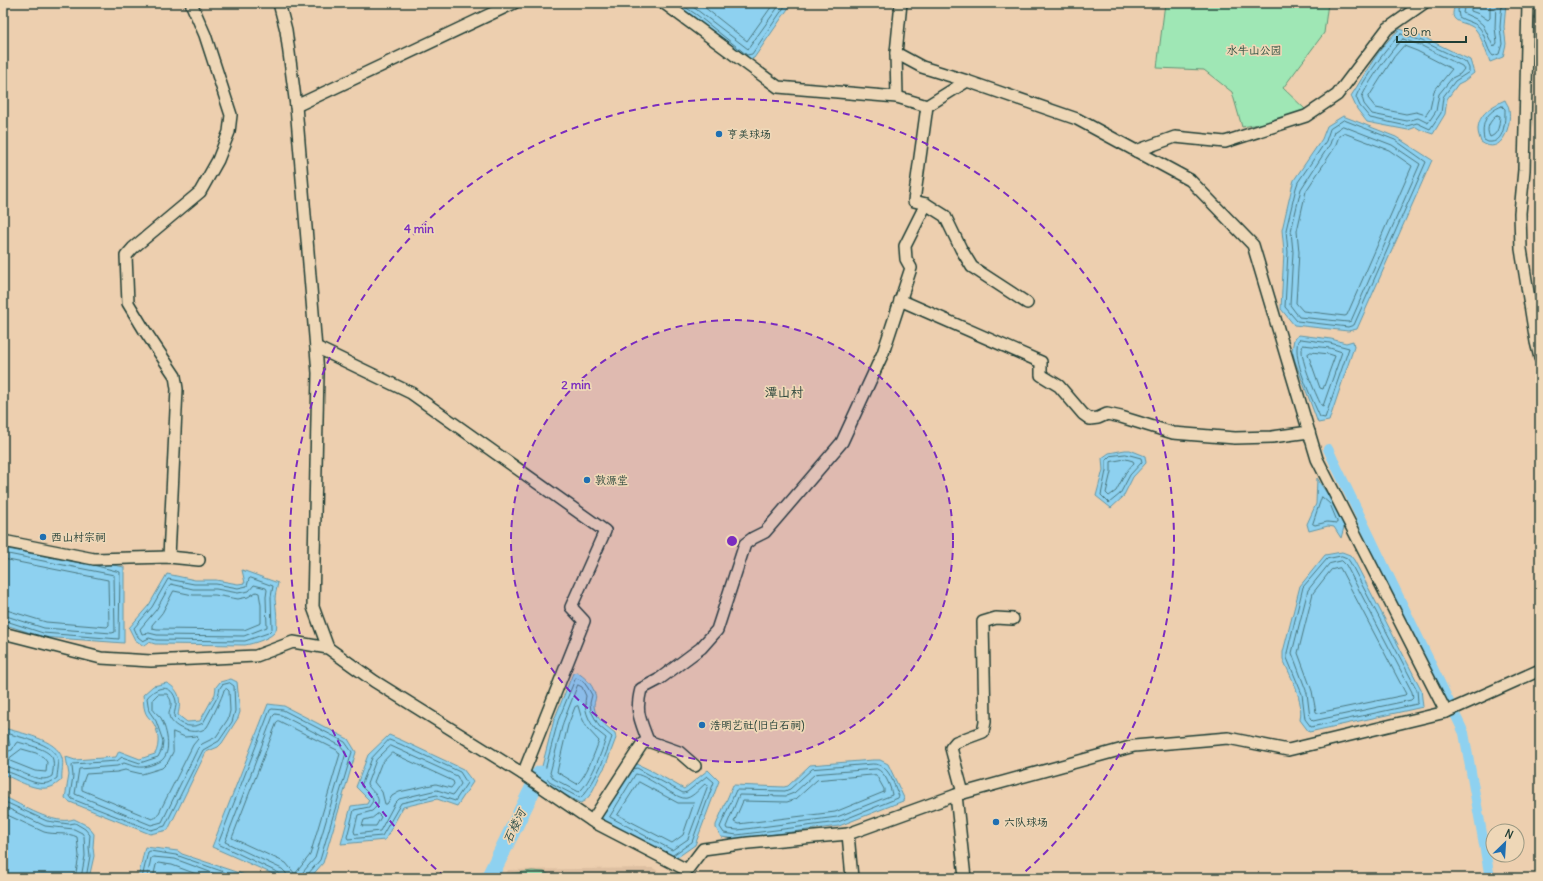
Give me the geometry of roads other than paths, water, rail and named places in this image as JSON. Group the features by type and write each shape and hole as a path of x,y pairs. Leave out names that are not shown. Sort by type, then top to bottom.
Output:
{"street":[{"path":"169,557 177,389 175,376 154,342 145,332 128,303 126,256 133,248 200,192 218,160 229,132 231,115 206,35 191,3"},
{"path":"279,3 286,30 296,106 318,373 313,607 328,648"},
{"path":"296,106 512,3"},
{"path":"664,3 778,87 897,97 927,106 967,81"},
{"path":"897,97 896,53 901,3"},
{"path":"1136,151 1176,138 1225,142 1306,116 1337,95 1387,29 1424,3"},
{"path":"1528,3 1524,170 1520,213 1521,249 1540,358"},
{"path":"896,53 922,67 1077,119 1190,180 1253,245 1317,459 1446,712"},
{"path":"927,106 914,201 926,204 944,216 972,267 1026,303"},
{"path":"648,741 638,716 638,703 641,689 658,680 701,648 717,630 745,544 765,532 842,442 883,353 911,268 906,259 904,246 926,204"},
{"path":"900,300 1041,362 1041,374 1059,386 1090,419 1098,418 1107,414 1173,433 1235,438 1272,437 1308,432"},
{"path":"316,347 411,393 605,531 571,607 584,621 526,776"},
{"path":"3,541 94,559 169,557 199,560"},
{"path":"965,878 960,794 951,748 956,742 983,732 985,722 983,622 996,618 1014,619"},
{"path":"3,633 101,658 151,661 256,656 293,642 328,648 374,681 526,776 592,821 686,870 703,849 748,843 848,834 960,794 1134,746 1228,738 1288,750 1446,712 1540,670"},
{"path":"592,821 642,744 648,741 679,752 695,766"},
{"path":"848,834 852,878"}],"water":[{"path":"672,3 792,3 754,58 746,60 695,19"},
{"path":"1456,3 1506,3 1504,27 1506,44 1503,57 1490,62 1476,30 1458,21 1453,16"},
{"path":"1400,29 1423,37 1470,60 1474,73 1458,84 1447,99 1445,114 1433,134 1416,127 1408,130 1367,122 1357,109 1351,96 1379,52"},
{"path":"1505,100 1509,108 1510,116 1507,130 1500,142 1495,145 1488,146 1481,142 1479,136 1478,130 1480,119 1487,111"},
{"path":"1343,116 1396,137 1432,160 1357,329 1348,331 1294,325 1281,309 1284,251 1282,230 1294,180 1322,139 1327,126"},
{"path":"1299,335 1331,339 1346,343 1353,341 1354,347 1329,421 1318,423 1295,361 1292,350 1294,339"},
{"path":"1130,450 1145,456 1146,463 1133,477 1123,497 1111,508 1096,496 1103,470 1102,458 1109,453"},
{"path":"1317,478 1342,519 1344,527 1341,538 1334,527 1328,526 1309,531 1307,524 1316,504"},
{"path":"3,544 124,567 124,643 43,637 3,624"},
{"path":"1342,552 1350,555 1354,560 1421,689 1423,707 1309,732 1300,720 1301,712 1298,696 1283,659 1283,652 1300,586 1325,555"},
{"path":"242,570 278,583 275,599 277,627 271,636 245,645 155,644 149,642 144,646 135,640 129,628 149,605 167,574 195,580 216,580 238,584 245,583"},
{"path":"577,672 592,687 596,695 594,706 596,714 608,728 615,733 616,738 605,767 592,792 584,801 580,803 549,786 540,774 554,720 573,673"},
{"path":"231,679 237,682 240,712 238,718 222,743 218,747 206,752 168,830 150,834 70,802 65,798 69,775 66,757 75,760 116,757 119,751 140,759 155,754 158,746 157,733 152,721 145,712 143,695 153,686 167,683 172,686 175,689 180,701 178,715 187,722 200,721 215,694 216,687 220,682"},
{"path":"268,704 284,706 348,739 356,752 323,863 310,878 282,878 212,847"},
{"path":"4,728 46,741 59,751 63,763 62,780 54,786 39,788 27,785 3,774 3,745 7,743 3,735"},
{"path":"389,735 463,769 473,782 457,806 437,799 403,807 385,840 341,844 351,806 367,804 369,800 356,787 368,755"},
{"path":"880,760 888,764 904,798 903,801 839,826 737,839 721,837 716,828 733,785 784,787 788,786 810,765"},
{"path":"635,763 684,789 708,770 719,781 695,845 672,861 600,821 600,814"},
{"path":"3,796 38,814 57,820 74,819 88,826 94,834 94,856 89,878 3,878"},
{"path":"145,847 178,851 182,854 254,878 138,878"}],"waterway":[{"path":"1328,449 1464,733 1490,878"},
{"name":"石楼河","path":"489,878 540,774"}],"place":[{"name":"亨美球场","path":"719,134"},
{"name":"敦源堂","path":"587,480"},
{"name":"西山村宗祠","path":"43,537"},
{"name":"浩明艺社(旧白石祠)","path":"702,725"},
{"name":"六队球场","path":"996,822"}],"district":[{"name":"潭山村","path":"784,392"}],"park label":[{"name":"水牛山公园","path":"1254,50"}]}
